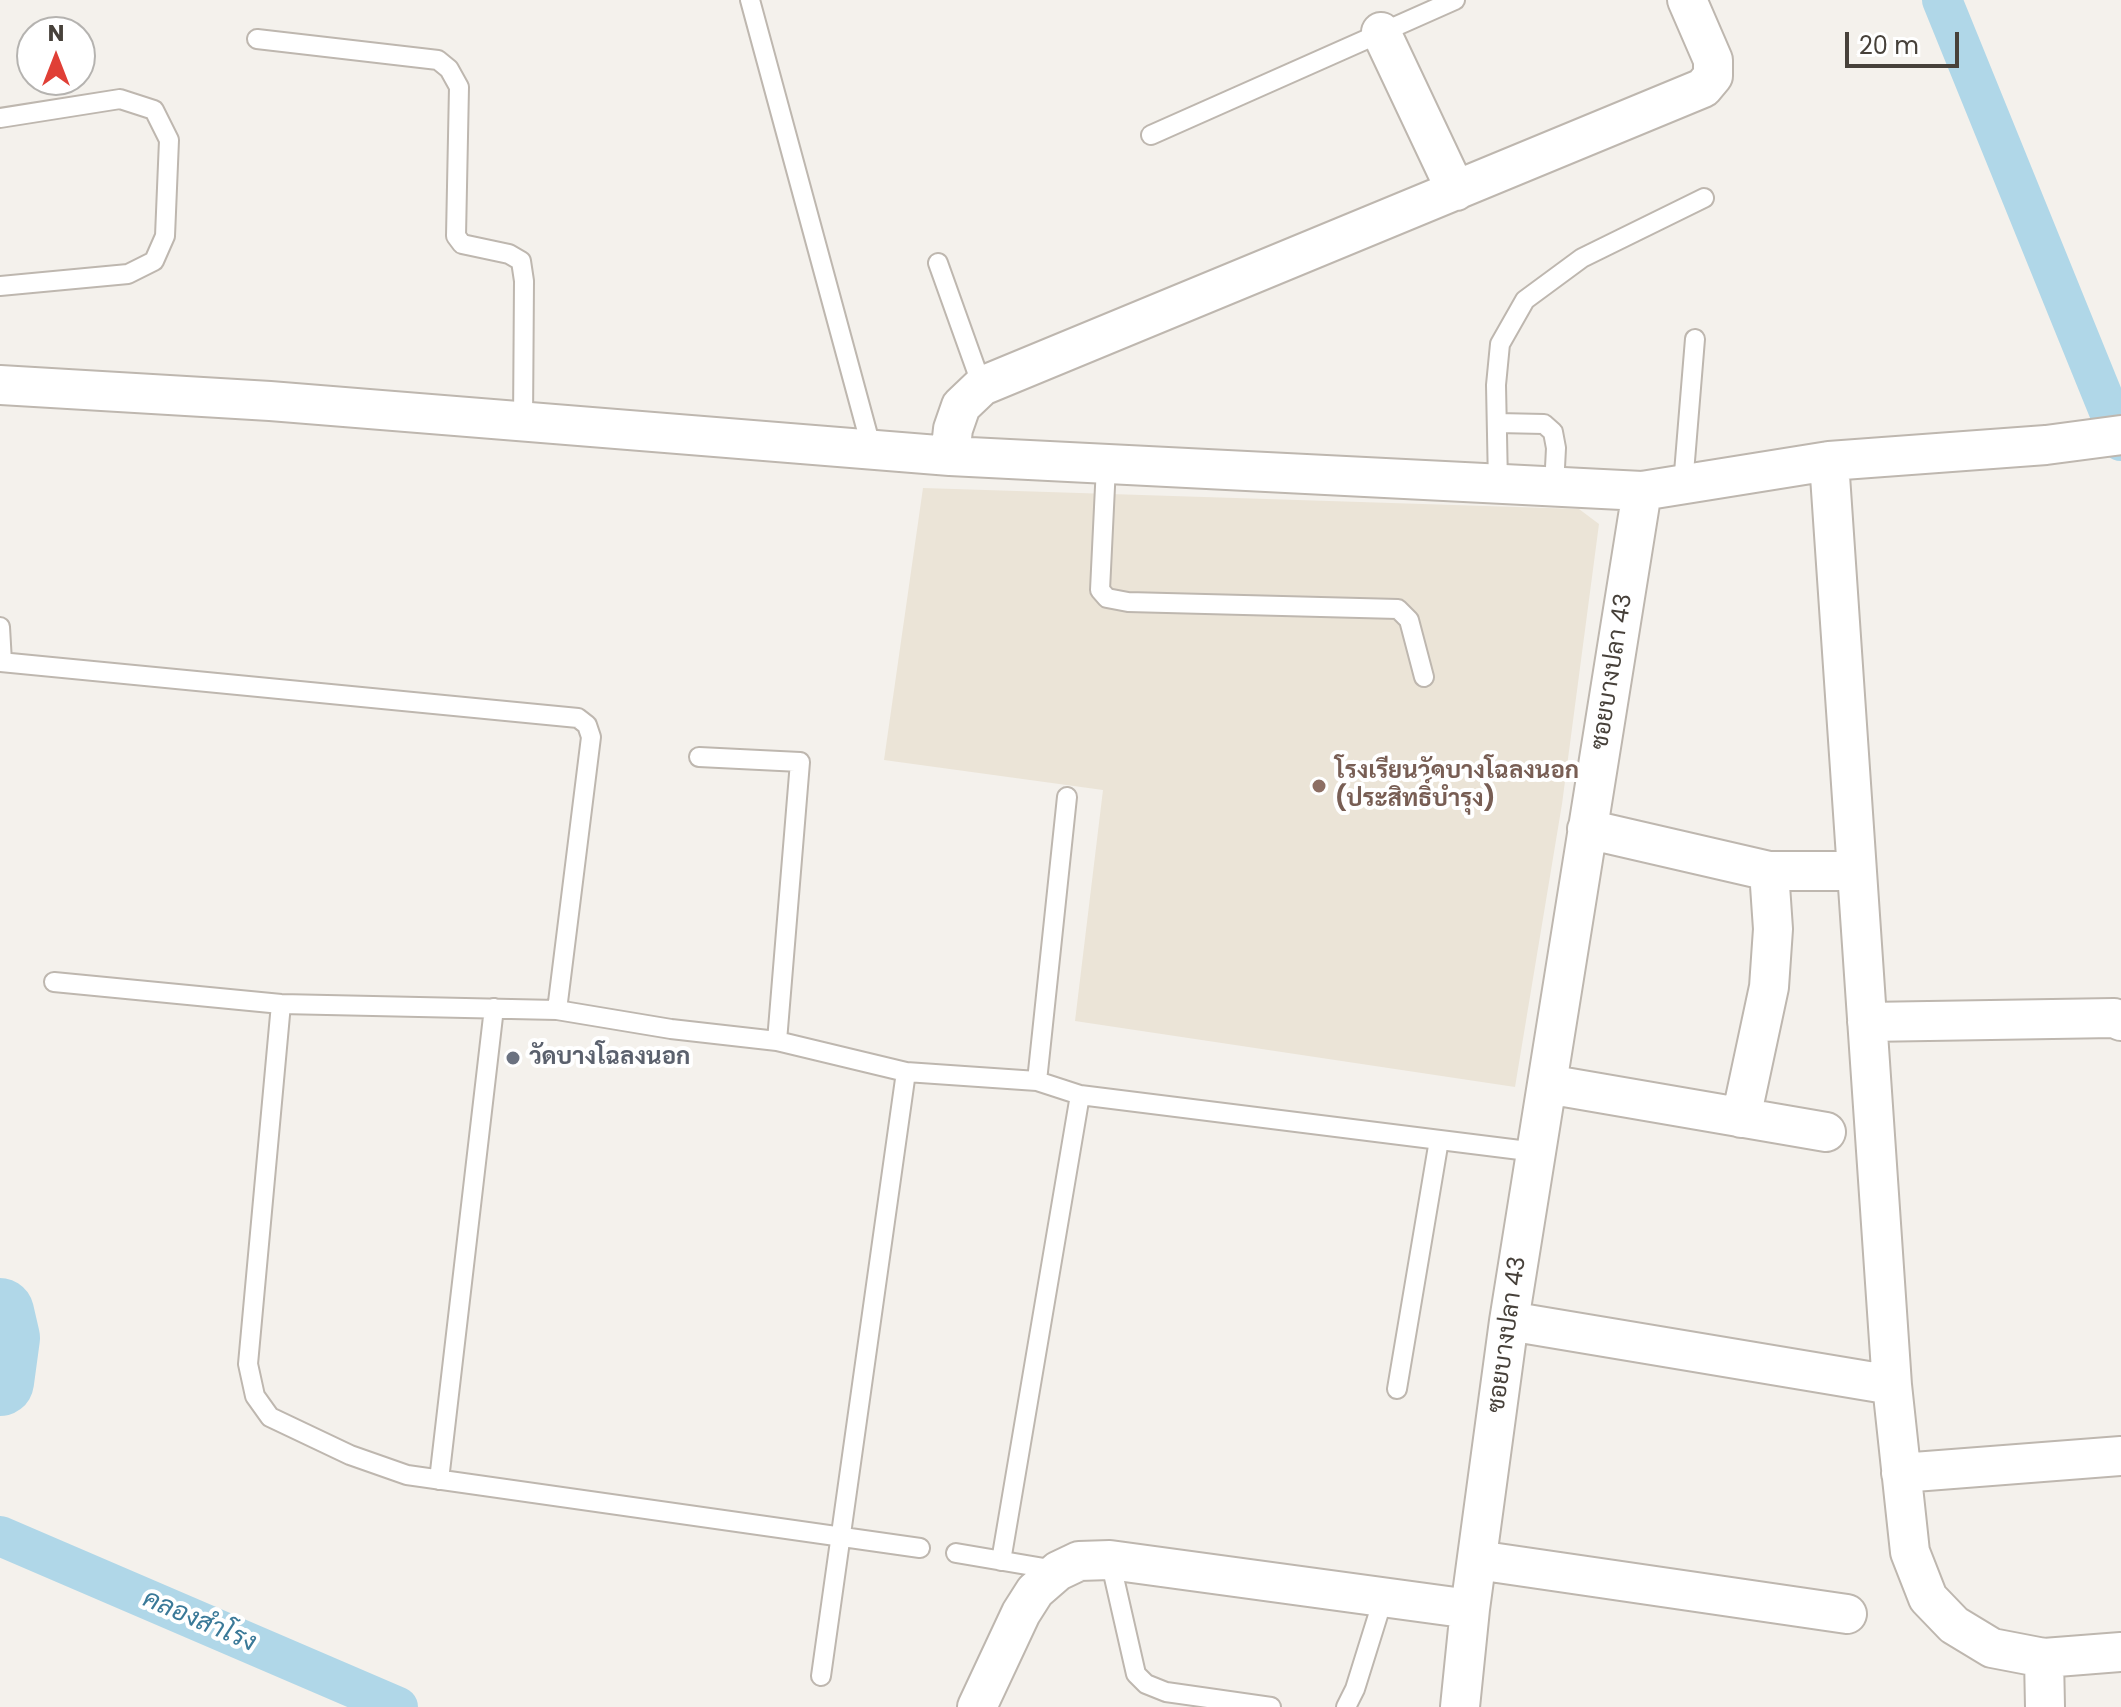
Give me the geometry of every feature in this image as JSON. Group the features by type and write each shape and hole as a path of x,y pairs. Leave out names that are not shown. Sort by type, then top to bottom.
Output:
{"street":[{"path":"950,456 953,429 961,406 982,386 1703,88 1713,76 1713,60 1687,0"},
{"path":"1381,32 1456,191"},
{"path":"0,385 270,401 950,456 1642,491 1829,461 2046,445 2121,435"},
{"path":"1829,461 1892,1385 1910,1552 1928,1598 1954,1625 1992,1648 2044,1658 2121,1652"},
{"name":"ซอยบางปลา 43","path":"1460,1707 1470,1609 1509,1321 1642,491"},
{"path":"1587,829 1769,871 1857,871"},
{"path":"1741,1118 1769,987 1773,929 1769,871"},
{"path":"1867,1022 2114,1018 2121,1021"},
{"path":"1547,1084 1826,1132"},
{"path":"1509,1321 1892,1385"},
{"path":"1901,1473 2121,1456"},
{"path":"977,1707 1021,1613 1035,1591 1058,1571 1079,1561 1110,1560 1470,1609"},
{"path":"1477,1560 1847,1614"},
{"path":"2044,1658 2045,1707"}],"lane":[{"path":"750,0 872,450"},
{"path":"1151,135 1455,0"},
{"path":"257,39 438,60 449,69 459,87 456,236 462,244 509,254 521,261 524,281 523,422"},
{"path":"0,118 120,99 154,110 169,140 165,236 154,261 128,274 0,286"},
{"path":"1498,484 1496,385 1500,344 1525,300 1582,258 1704,198"},
{"path":"938,263 982,386"},
{"path":"1683,485 1695,339"},
{"path":"1498,423 1544,424 1553,432 1556,448 1554,487"},
{"path":"1106,466 1100,590 1107,598 1128,602 1398,609 1409,620 1424,677"},
{"path":"0,627 1,662 578,718 587,725 591,737 557,1010"},
{"path":"699,757 800,762 777,1041"},
{"path":"1037,1081 1067,797"},
{"path":"54,982 281,1004 557,1010 671,1029 777,1041 906,1072 1037,1081 1080,1095 1536,1152"},
{"path":"281,1004 248,1364 255,1396 270,1417 350,1455 407,1475 920,1548"},
{"path":"439,1480 494,1008"},
{"path":"821,1676 906,1072"},
{"path":"1001,1561 1080,1095"},
{"path":"1397,1389 1439,1140"},
{"path":"956,1553 1058,1571"},
{"path":"1110,1560 1136,1674 1146,1684 1166,1692 1271,1707"},
{"path":"1346,1707 1355,1689 1384,1596"}],"shaded area":[{"name":"โรงเรียนวัดบางโฉลงนอก (ประสิทธิ์บำรุง)","path":"923,488 1579,509 1599,524 1562,804 1515,1087 1075,1021 1103,790 884,760"}],"waterway":[{"path":"1942,0 2121,441"},
{"path":"0,1312 6,1338 0,1382"},
{"name":"คลองสำโรง","path":"0,1536 398,1707"}],"place":[{"name":"โรงเรียนวัดบางโฉลงนอก (ประสิทธิ์บำรุง)","path":"1319,786"},
{"name":"วัดบางโฉลงนอก","path":"513,1058"}]}
